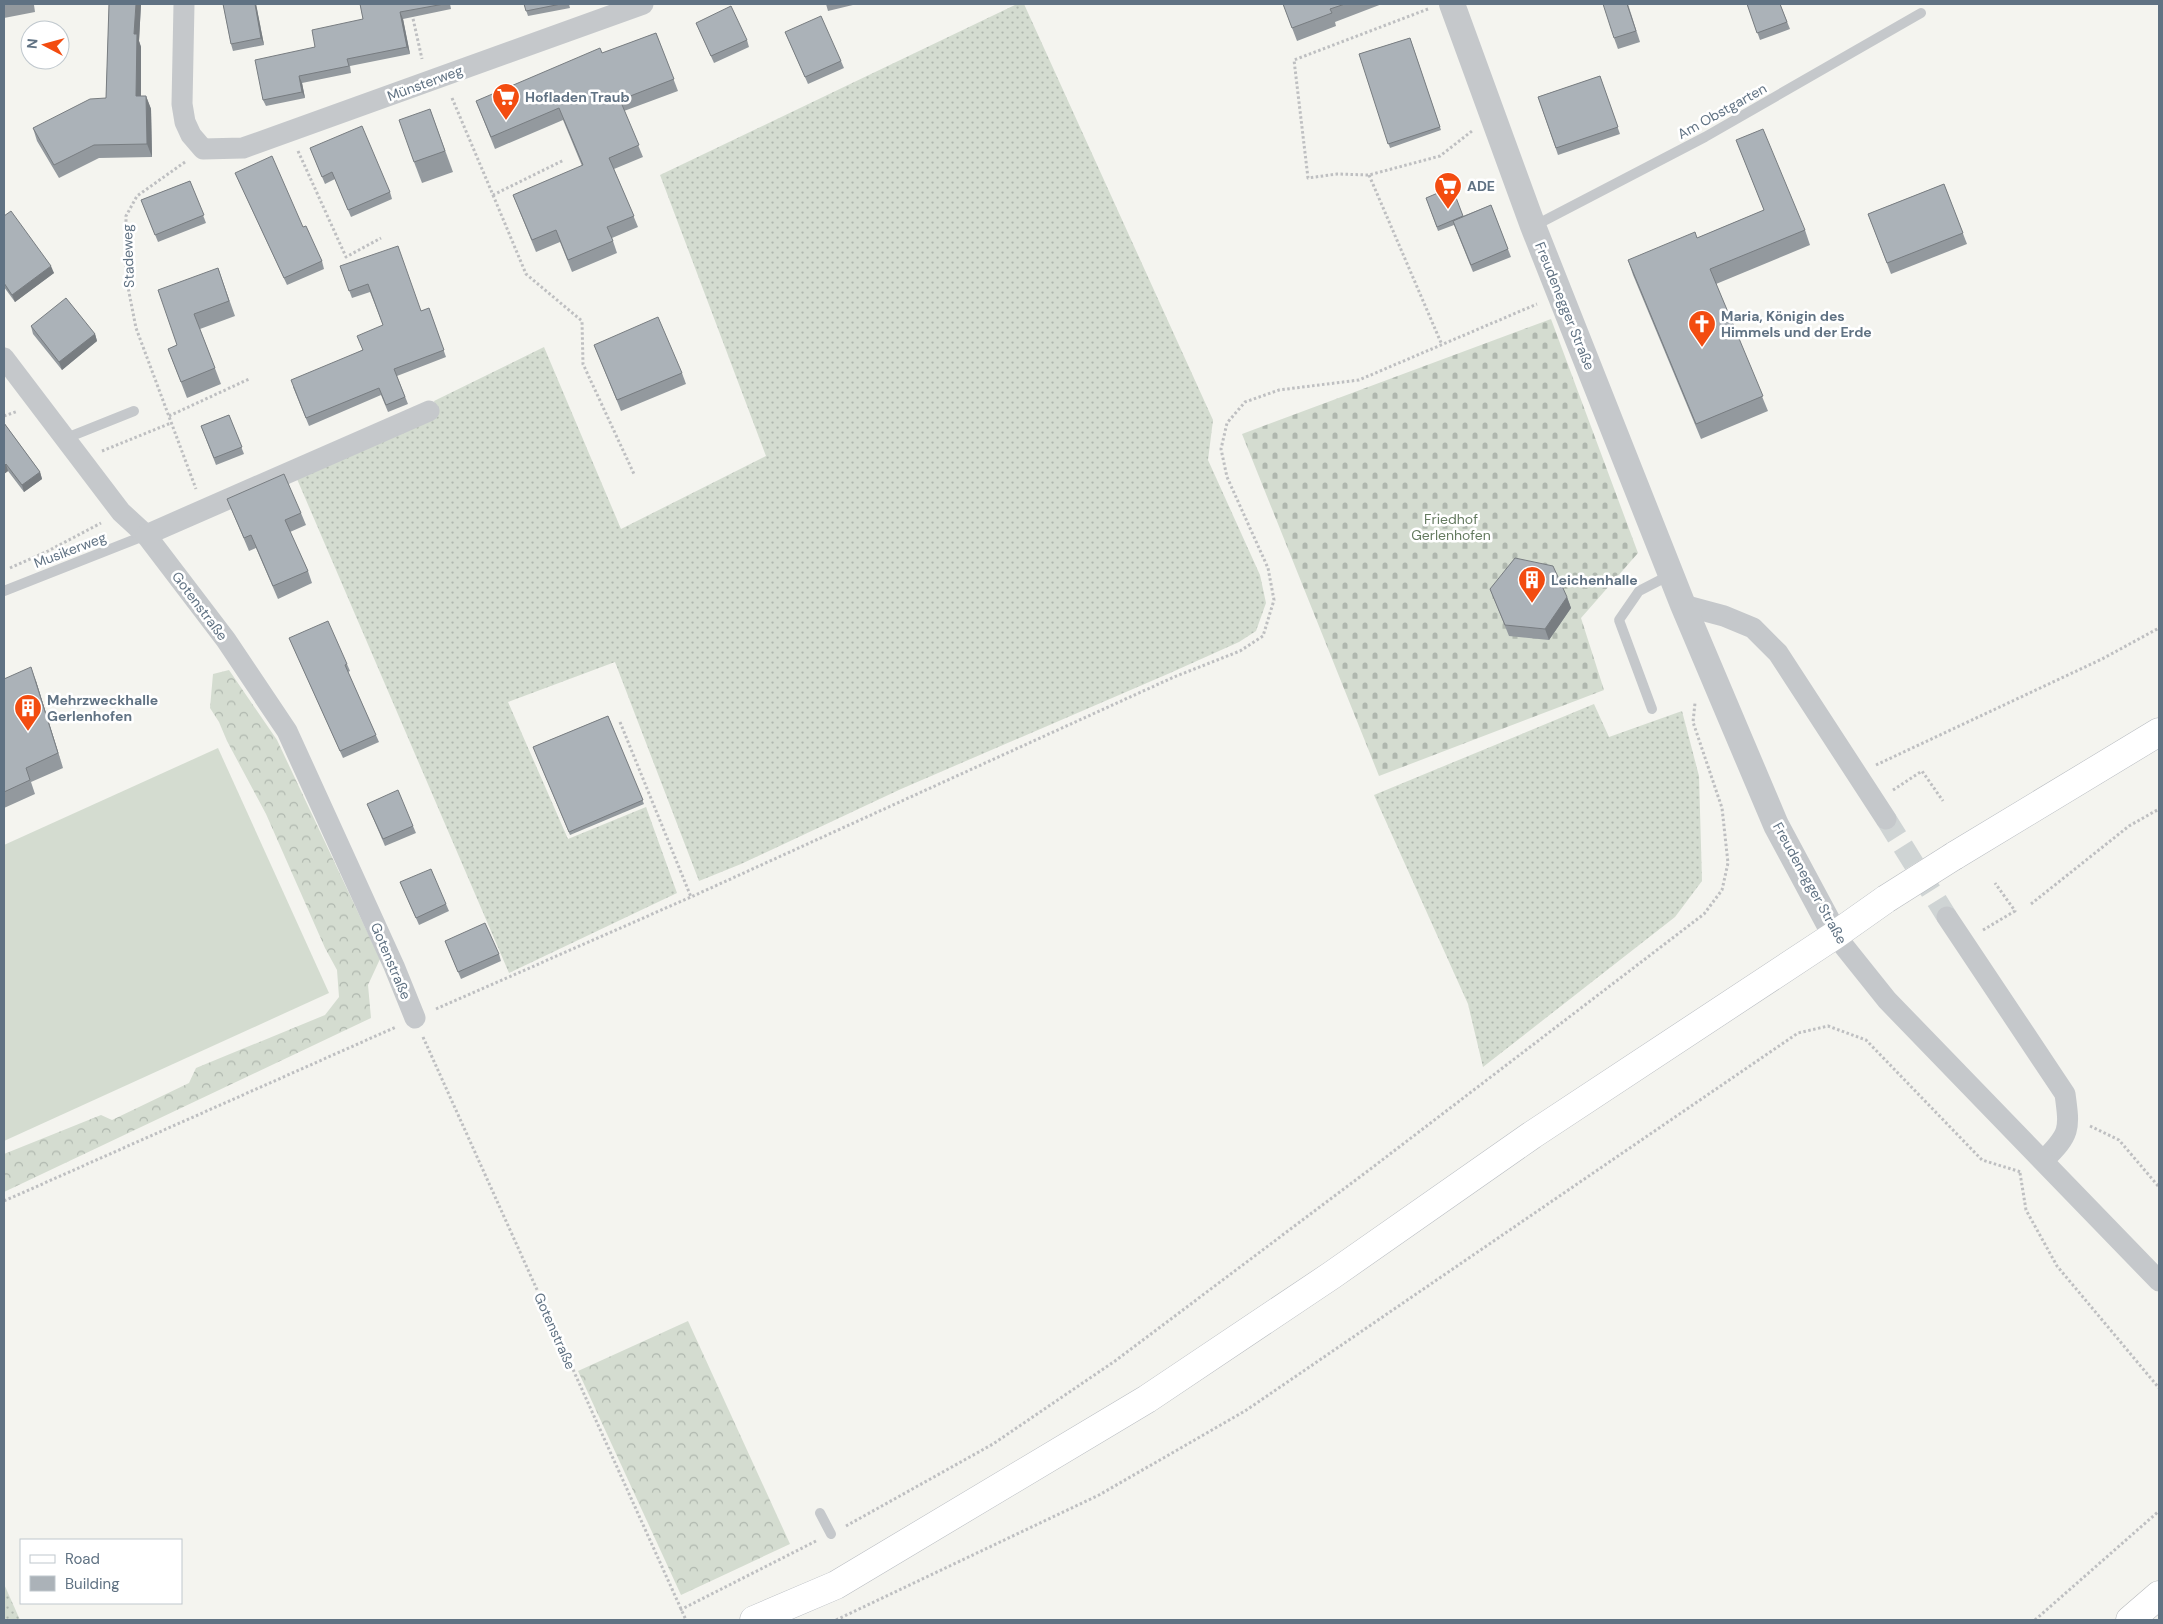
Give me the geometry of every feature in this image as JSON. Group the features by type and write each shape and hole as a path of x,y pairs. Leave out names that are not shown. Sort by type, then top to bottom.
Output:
{"main road":[{"path":"754,1620 836,1585 1147,1399 1324,1280 1540,1130 1835,935 1886,899 2159,732"},
{"path":"2130,1620 2159,1594"}],"street":[{"path":"184,4 182,104 185,122 191,135 204,148"},
{"name":"Münsterweg","path":"204,148 243,148 643,4"},
{"name":"Freudenegger Straße","path":"1441,6 1492,115 1533,226 1683,605 1776,824 1835,935 1888,1000 2159,1281"},
{"name":"Gotenstraße","path":"4,358 80,460 121,512 146,535 226,640 287,731 394,966 415,1018"},
{"path":"146,535 429,411"},
{"path":"1683,605 1724,616 1754,628 1778,653 1880,811"},
{"path":"1947,917 2065,1094 2069,1122 2062,1142 2044,1160"}],"lane":[{"name":"Am Obstgarten","path":"1533,226 1705,137 1921,13"},
{"path":"64,439 134,411"},
{"name":"Musikerweg","path":"4,591 146,535"},
{"path":"1652,709 1619,620 1639,591 1671,575"},
{"path":"820,1513 831,1534"}],"path":[{"path":"1441,6 1294,60 1308,178 1336,174 1369,175 1440,156 1492,115"},
{"path":"411,12 435,79 493,195 526,274 582,320 583,364 634,474"},
{"path":"289,132 346,257 381,238"},
{"name":"Stadeweg","path":"203,509 136,328 126,277 126,216 137,196 204,148"},
{"path":"493,195 564,160"},
{"path":"1369,175 1442,345"},
{"path":"4,1201 691,897 1174,677 1240,651 1263,636 1274,600 1268,568 1227,477 1221,449 1227,423 1245,402 1279,390 1359,380 1560,294"},
{"path":"169,416 249,379"},
{"path":"80,460 171,423"},
{"path":"4,570 48,551 121,512"},
{"path":"1856,775 2102,659 2159,628"},
{"path":"680,1610 831,1534 993,1444 1115,1361 1374,1167 1704,914 1722,890 1728,863 1722,808 1693,722 1696,695"},
{"path":"620,722 691,897"},
{"path":"1880,811 1922,771 1942,801"},
{"path":"2032,904 2129,826 2159,809"},
{"path":"1963,942 2015,911 1996,882"},
{"name":"Gotenstraße","path":"415,1018 686,1620"},
{"path":"836,1620 1099,1495 1245,1411 1798,1033 1828,1026 1866,1040 1982,1160 2020,1173 2044,1160"},
{"path":"2069,1122 2082,1121 2119,1140 2159,1187"},
{"path":"2020,1173 2026,1210 2057,1266 2159,1388"},
{"path":"2035,1620 2159,1511"}],"green space":[{"path":"1017,4 1024,4 1213,420 1208,460 1260,575 1266,603 1256,631 1239,642 1170,673 901,789 741,864 699,881 615,662 508,702 568,839 646,807 677,893 509,973 297,479 438,416 434,401 544,347 621,529 766,456 660,175"},
{"name":"Friedhof Gerlenhofen","path":"1551,319 1638,553 1581,618 1604,690 1379,776 1242,434"},
{"path":"229,670 277,740 380,959 368,985 371,1018 4,1192 4,1154 101,1115 112,1120 189,1083 196,1068 325,1015 339,997 337,970 325,948 266,814 210,708 213,674"},
{"path":"1594,704 1609,737 1682,711 1699,776 1702,881 1675,917 1483,1067 1468,1004 1374,795"},
{"path":"218,748 329,993 4,1141 4,845"},
{"path":"688,1321 790,1544 681,1595 578,1371"},
{"path":"4,1584 20,1620 4,1620"}],"building":[{"path":"109,4 136,4 134,34 137,34 136,96 146,96 147,144 94,145 54,165 33,128 90,99 106,98"},
{"path":"223,4 255,4 261,38 231,44"},
{"path":"360,4 444,4 400,12 407,47 347,59 349,66 299,76 302,92 263,100 255,60 315,47 312,30 363,19"},
{"path":"524,4 561,4 526,11"},
{"path":"1283,4 1345,4 1330,9 1332,13 1292,28"},
{"path":"1603,4 1627,4 1636,31 1614,38"},
{"path":"1747,4 1780,4 1787,22 1757,33"},
{"path":"731,6 747,40 711,56 696,23"},
{"path":"821,16 841,61 805,77 785,32"},
{"path":"656,33 674,79 620,100 639,145 609,158 634,216 607,227 613,241 568,260 556,230 532,240 513,195 583,165 559,108 491,137 476,101 600,48 602,53"},
{"path":"1410,38 1440,127 1388,144 1359,54"},
{"path":"1600,76 1618,127 1556,148 1538,97"},
{"path":"430,109 445,151 414,162 399,120"},
{"path":"362,126 390,192 348,210 332,172 322,177 310,148"},
{"name":"Maria, Königin des Himmels und der Erde","path":"1763,129 1805,230 1710,269 1763,396 1696,424 1628,260 1695,232 1697,238 1764,210 1736,140"},
{"path":"272,156 303,227 306,226 322,261 284,278 235,173"},
{"path":"190,181 204,215 155,235 141,200"},
{"path":"1944,184 1963,233 1887,263 1868,214"},
{"path":"1452,187 1463,216 1437,227 1426,198"},
{"path":"1491,205 1508,249 1471,265 1453,221"},
{"path":"11,211 51,266 12,295 4,283 4,216"},
{"path":"398,246 421,311 429,308 444,350 394,369 405,397 386,405 379,388 306,418 291,380 363,350 357,336 383,325 368,284 349,291 340,266"},
{"path":"218,268 229,301 194,314 215,368 181,382 168,349 177,345 158,290"},
{"path":"66,298 95,334 59,362 31,326"},
{"path":"658,317 682,373 617,400 594,345"},
{"path":"229,415 242,447 214,458 201,426"},
{"path":"4,423 40,472 22,485 6,464 4,466"},
{"path":"284,474 301,513 285,520 308,571 273,586 251,535 244,538 227,499"},
{"name":"Leichenhalle","path":"1515,558 1553,566 1567,597 1545,629 1505,625 1490,589"},
{"path":"328,621 376,735 340,751 289,638"},
{"name":"Mehrzweckhalle Gerlenhofen","path":"31,667 58,753 26,768 30,780 4,792 4,679"},
{"path":"608,716 643,800 569,832 533,747"},
{"path":"398,790 413,826 383,839 367,804"},
{"path":"431,869 446,904 416,918 400,882"},
{"path":"485,923 499,954 458,972 445,941"}],"tunnel":[{"path":"1886,819 1947,917"}],"place":[{"name":"Hofladen Traub","path":"506,121"},
{"name":"ADE","path":"1448,210"},
{"name":"Maria, Königin des Himmels und der Erde","path":"1702,348"},
{"name":"Leichenhalle","path":"1532,604"},
{"name":"Mehrzweckhalle Gerlenhofen","path":"28,732"}]}
